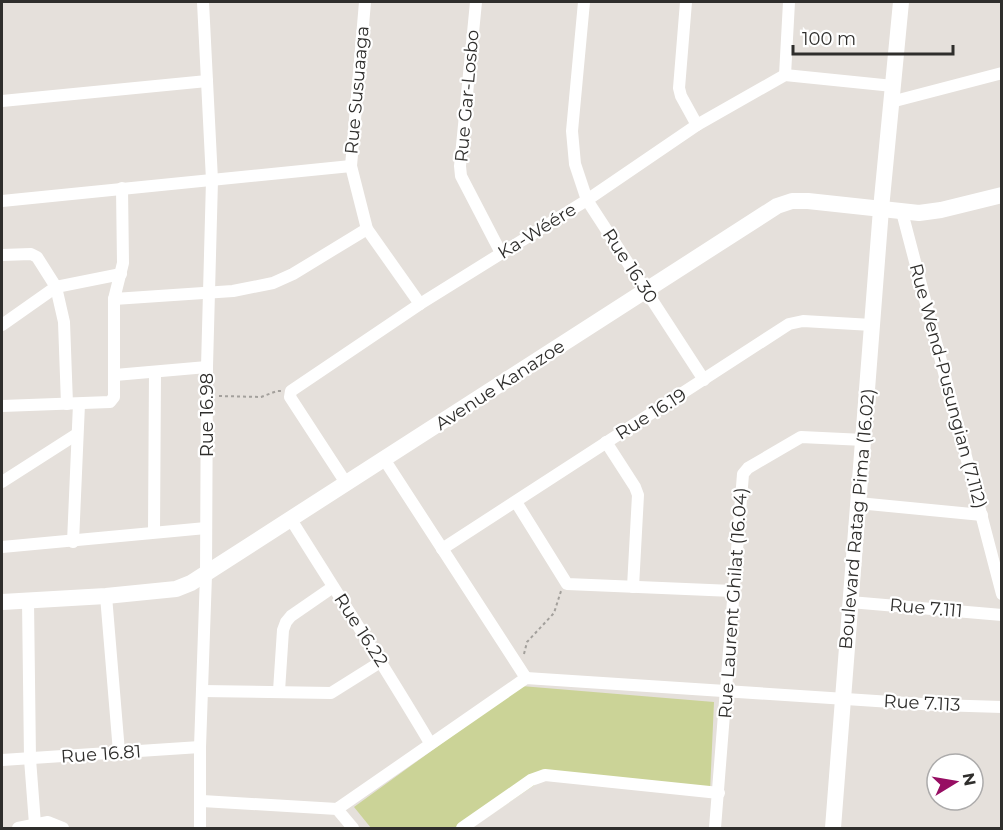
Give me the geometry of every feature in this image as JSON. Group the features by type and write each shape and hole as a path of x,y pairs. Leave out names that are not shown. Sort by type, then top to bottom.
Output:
{"street":[{"name":"Rue 16.98","path":"200,828 202,801 200,747 206,575 208,291 212,180 203,2"},
{"name":"Rue Susuaaga","path":"365,2 351,165 367,229 420,304"},
{"name":"Rue Gar-Losbo","path":"476,2 460,166 461,176 501,253"},
{"name":"Rue 16.30","path":"584,2 573,131 575,164 587,200 704,380"},
{"path":"686,2 679,88 697,124"},
{"path":"789,2 785,75 892,94 1002,73"},
{"name":"Boulevard Ratag Pima (16.02)","path":"833,828 881,209 901,2"},
{"name":"Ka-Wéére","path":"289,393 349,350 420,304 587,200 697,124 785,75"},
{"path":"2,101 207,81"},
{"path":"2,201 351,165"},
{"path":"2,406 110,402 114,397 114,299 123,263 122,189"},
{"name":"Avenue Kanazoe","path":"2,602 176,589 206,575 290,518 761,214 792,201 919,213 1002,195"},
{"name":"Rue Wend-Pusungian (7.112)","path":"902,212 1002,594"},
{"path":"114,299 233,291 273,283 293,274 367,229"},
{"path":"2,255 31,254 37,257 56,287 64,322 76,434 73,542"},
{"path":"2,324 56,287 121,274"},
{"name":"Rue 16.19","path":"442,549 795,321 872,325"},
{"path":"115,375 207,367"},
{"path":"154,532 155,372"},
{"path":"289,393 345,483"},
{"path":"2,482 76,434"},
{"name":"Rue Laurent Ghilat (16.04)","path":"715,828 741,481 748,468 801,436 864,440"},
{"path":"606,442 638,495 633,587"},
{"path":"202,801 337,809 526,678 384,459"},
{"path":"516,502 567,584 734,591"},
{"path":"858,503 982,515"},
{"name":"Rue 16.22","path":"290,518 382,662 430,743"},
{"path":"2,547 206,528"},
{"path":"279,691 283,630 286,622 291,616 333,587"},
{"path":"106,596 119,752"},
{"path":"28,601 30,759 34,824"},
{"name":"Rue 7.111","path":"850,602 1002,615"},
{"path":"202,691 331,693 382,662"},
{"name":"Rue 7.113","path":"526,678 1002,707"},
{"name":"Rue 16.81","path":"2,760 200,747"},
{"path":"462,828 478,824 531,780 545,776 719,793"},
{"path":"337,809 354,828"},
{"path":"18,828 34,824 63,828"}],"path":[{"path":"207,395 261,398 277,391 289,393"},
{"path":"526,678 524,652 527,642 554,613 561,591 567,584"}],"green space":[{"path":"521,686 714,702 710,792 545,778 471,828 371,828 354,807"}]}
